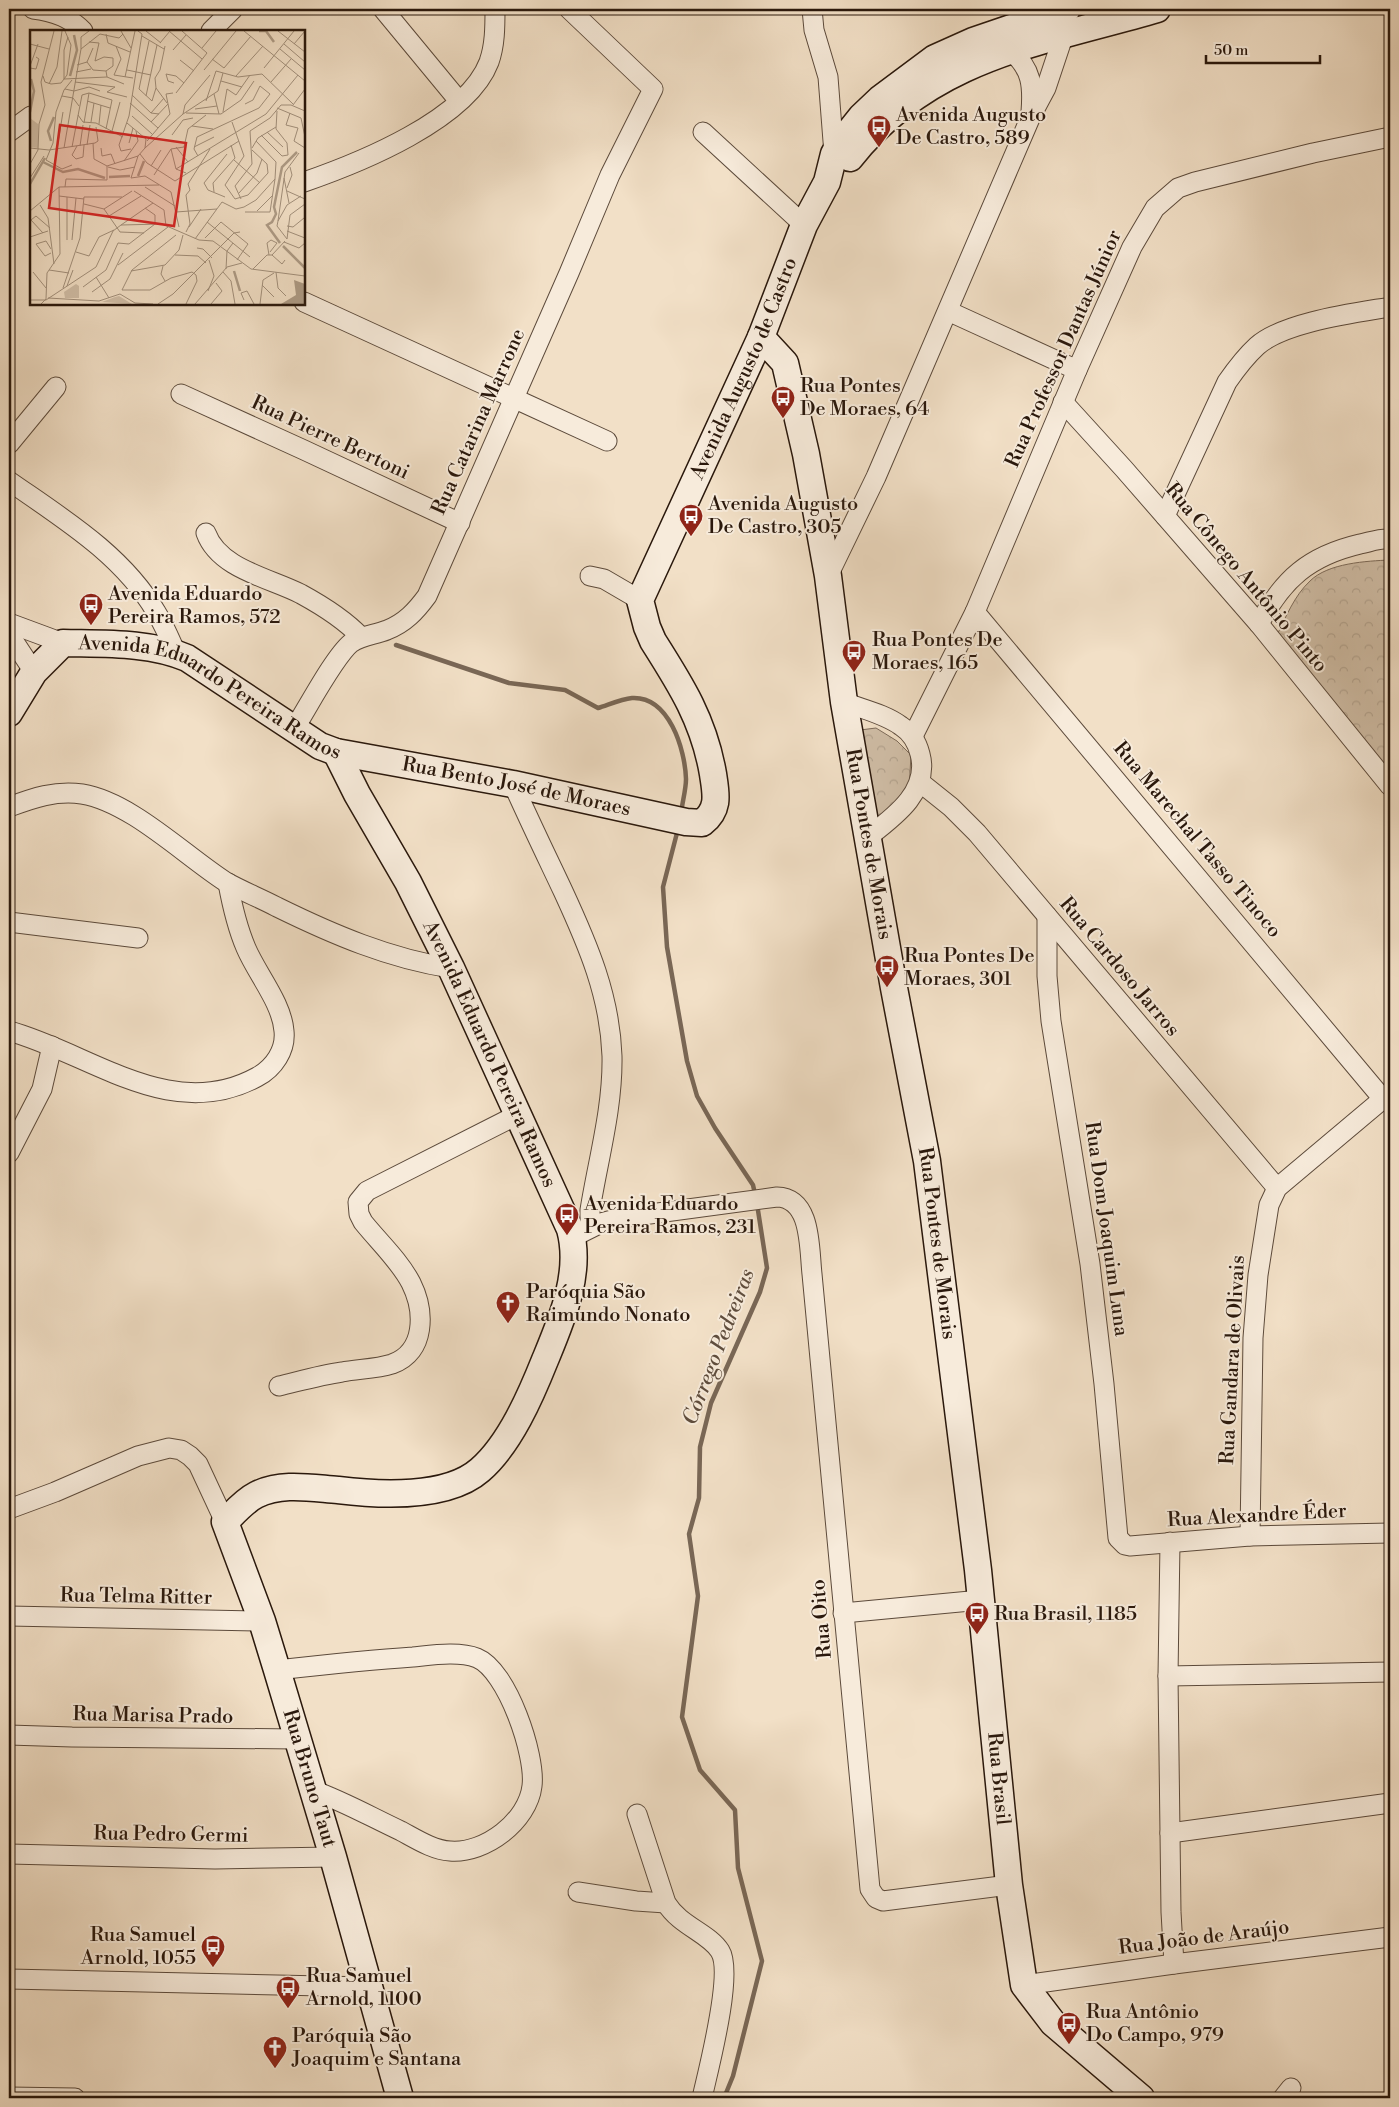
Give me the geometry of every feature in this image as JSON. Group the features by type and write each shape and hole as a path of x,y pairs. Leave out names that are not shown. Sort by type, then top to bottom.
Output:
{"street":[{"path":"33,9 45,10 66,18 81,30"},
{"path":"212,30 233,9"},
{"path":"383,9 459,101"},
{"path":"305,182 367,158 434,120 459,101 477,83 488,63 494,41 495,9"},
{"name":"Rua Catarina Marrone","path":"294,729 333,667 350,644 361,637 387,630 402,623 414,614 427,596 610,174 653,89 569,9"},
{"path":"812,9 814,30 828,77 834,154"},
{"name":"Avenida Augusto de Castro","path":"640,600 760,336 804,225 827,182 834,154 861,117 880,99 935,58 973,41 1065,21 1157,9"},
{"path":"828,576 876,477 1031,116 1046,88 1065,21"},
{"name":"Avenida Augusto de Castro","path":"827,182 884,121 918,93 956,71 1010,51 1065,21"},
{"path":"1010,51 1021,59 1029,73 1032,90 1031,116"},
{"path":"9,132 30,117"},
{"path":"703,132 804,225"},
{"name":"Rua Professor Dantas Júnior","path":"913,736 975,612 1077,370 1132,247 1155,208 1178,188 1195,182 1304,155 1390,137"},
{"path":"305,302 607,441"},
{"path":"1165,516 1227,382 1240,363 1258,345 1290,330 1318,321 1390,307"},
{"path":"948,311 1077,370"},
{"name":"Rua Pontes de Morais","path":"760,336 785,362 806,454 828,576 844,702 894,988 927,1161 978,1570"},
{"path":"9,444 56,387"},
{"name":"Rua Pierre Bertoni","path":"181,394 460,523"},
{"name":"Rua Cônego Antônio Pinto","path":"1063,402 1259,624 1390,786"},
{"path":"9,482 67,522 109,556 134,583 155,610 176,653"},
{"path":"206,532 209,542 231,562 330,610 361,637"},
{"path":"1259,624 1281,589 1301,568 1321,556 1349,547 1390,539"},
{"path":"590,576 604,579 640,600"},
{"name":"Rua Bento José de Moraes","path":"336,752 513,784 698,824 713,812 716,799 709,749 698,719 653,641 640,600"},
{"name":"Rua Marechal Tasso Tinoco","path":"975,612 1387,1096"},
{"name":"Avenida Eduardo Pereira Ramos","path":"9,623 64,643 132,646 176,653 320,746 336,752 353,786 408,882 451,968 517,1115 581,1232 575,1253 574,1270 555,1336 542,1368 511,1430 495,1455 479,1471 459,1482 418,1492 367,1494 310,1487 273,1489 250,1499 225,1522"},
{"path":"9,634 34,672"},
{"name":"Avenida Eduardo Pereira Ramos","path":"9,713 34,672 64,643"},
{"path":"844,702 901,725 913,736 922,759 920,783 904,806 868,837"},
{"name":"Rua Cardoso Jarros","path":"920,783 951,807 977,833 1277,1188"},
{"path":"513,784 594,963 608,1013 612,1057 610,1092 590,1210 581,1232"},
{"path":"9,807 57,792 83,794 108,801 134,816 228,883 356,942 424,964 451,968"},
{"path":"9,1031 52,1046 141,1085 174,1092 197,1093 226,1089 250,1081 263,1074 279,1056 284,1044 284,1031 281,1016 246,949 228,883"},
{"name":"Rua Dom Joaquim Luna","path":"1047,916 1047,976 1051,1021 1091,1273 1104,1384 1118,1538 1125,1545"},
{"path":"9,922 138,938"},
{"path":"9,1153 42,1089 52,1046"},
{"path":"1277,1188 1387,1096"},
{"path":"279,1386 341,1372 391,1364 405,1358 419,1338 420,1324 417,1300 412,1284 402,1268 359,1214 358,1202 367,1191 517,1115"},
{"name":"Rua Gandara de Olivais","path":"1250,1536 1253,1338 1269,1204 1277,1188"},
{"name":"Rua Oito","path":"581,1232 620,1218 768,1198 787,1197 801,1209 809,1244 827,1418 843,1613 870,1889 876,1898 883,1901 1009,1885"},
{"name":"Rua Bruno Taut","path":"9,1509 55,1492 138,1456 158,1450 169,1448 181,1450 198,1464 225,1522 262,1621 333,1857 400,2098"},
{"name":"Rua Alexandre Éder","path":"1125,1545 1250,1536 1390,1533"},
{"path":"1170,1542 1168,1676 1171,1912 1174,1964"},
{"name":"Rua Brasil","path":"978,1570 1009,1885 1024,1985"},
{"path":"843,1613 981,1600"},
{"name":"Rua Telma Ritter","path":"9,1616 262,1621"},
{"path":"277,1670 428,1656 455,1655 476,1658 488,1664 499,1677 517,1716 531,1763 532,1785 528,1800 519,1816 505,1831 484,1844 467,1851 449,1851 430,1845 340,1800 312,1790"},
{"path":"1168,1676 1390,1672"},
{"name":"Rua Marisa Prado","path":"9,1735 297,1739"},
{"path":"1170,1833 1390,1803"},
{"path":"637,1814 670,1911 681,1922 720,1950 724,1959 716,2035 702,2098"},
{"name":"Rua Pedro Germi","path":"9,1854 215,1859 333,1857"},
{"path":"578,1892 636,1901 666,1903"},
{"name":"Rua João de Araújo","path":"1024,1985 1390,1937"},
{"path":"9,1979 369,1987"},
{"path":"1024,1985 1054,2023 1141,2098"},
{"path":"9,2097 75,2098"}],"green space":[{"path":"1390,560 1390,774 1276,637 1299,593 1318,575 1327,570 1348,564"},
{"path":"876,728 897,741 911,755 909,791 877,818 860,730"}],"waterway":[{"path":"396,645 509,683 565,690 598,708 632,698 645,700 656,706 672,726 682,753 686,779 681,814"},
{"name":"Córrego Pedreiras","path":"678,829 663,887 667,947 687,1061 697,1096 715,1128 753,1185 755,1194"},
{"name":"Córrego Pedreiras","path":"724,2098 733,2076 762,1961 738,1868 735,1810 700,1770 682,1717 698,1596 689,1534 699,1498 700,1447 711,1403 760,1292 767,1268 757,1204"}],"place":[{"name":"Avenida Augusto De Castro, 589","path":"879,148"},
{"name":"Rua Pontes De Moraes, 64","path":"783,419"},
{"name":"Avenida Augusto De Castro, 305","path":"691,537"},
{"name":"Avenida Eduardo Pereira Ramos, 572","path":"91,626"},
{"name":"Rua Pontes De Moraes, 165","path":"854,673"},
{"name":"Rua Pontes De Moraes, 301","path":"887,988"},
{"name":"Avenida Eduardo Pereira Ramos, 231","path":"567,1236"},
{"name":"Paróquia São Raimundo Nonato","path":"508,1324"},
{"name":"Rua Brasil, 1185","path":"977,1635"},
{"name":"Rua Samuel Arnold, 1055","path":"213,1968"},
{"name":"Rua Samuel Arnold, 1100","path":"288,2009"},
{"name":"Rua Antônio Do Campo, 979","path":"1069,2045"},
{"name":"Paróquia São Joaquim e Santana","path":"275,2069"}]}
